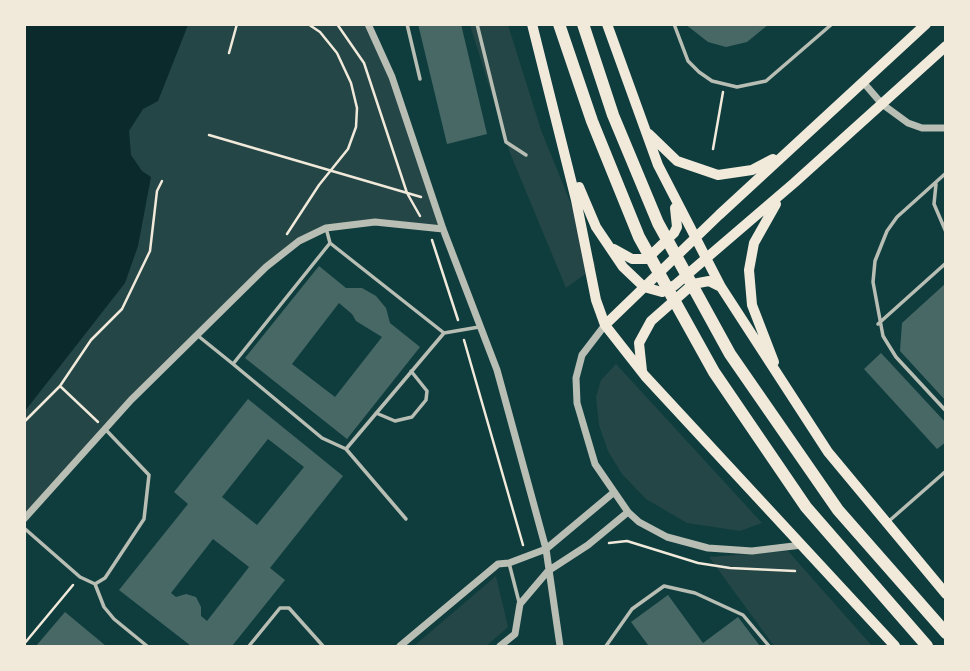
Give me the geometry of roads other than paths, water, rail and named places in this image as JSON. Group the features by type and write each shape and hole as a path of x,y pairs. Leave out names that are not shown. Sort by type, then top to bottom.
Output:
{"main road":[{"path":"532,24 565,152 596,300 605,325 645,376 895,646"},
{"path":"559,24 592,121 639,237 707,361 806,508 928,646"},
{"path":"583,24 613,115 658,223 730,354 838,510 946,633"},
{"path":"607,24 642,125 690,243 701,262 721,287 828,452 885,524 946,593"},
{"path":"605,325 788,150 926,24"},
{"path":"565,152 588,210 623,267 656,292 669,289 794,183 946,47"},
{"path":"642,125 655,142 677,160 718,175 752,170 788,150"},
{"path":"790,397 752,305 749,270 760,230 794,183"},
{"path":"606,243 625,257 639,260 651,255 670,239 677,227 675,203"},
{"path":"645,376 639,361 641,335 664,309 693,284 704,280 721,287"}],"street":[{"path":"369,24 392,77 443,229 498,370 546,549 560,646"},
{"path":"863,82 882,104 908,123 922,128 946,128"},
{"path":"24,519 105,429 197,335 266,267 299,241 326,228 375,222 443,229"},
{"path":"605,325 582,355 575,389 588,447 613,493 628,512 667,537 708,548 752,551 802,545"},
{"path":"400,646 498,564 525,558 546,549 613,493"},
{"path":"500,646 515,634 520,604 548,571 588,545 628,512"}],"lane":[{"path":"407,24 420,79"},
{"path":"477,24 506,142 526,155"},
{"path":"674,24 688,61 699,72 724,85 751,86 766,81 832,24"},
{"path":"946,173 897,217 879,247 873,282 878,324 896,356 946,411"},
{"path":"936,182 934,204 946,232"},
{"path":"326,228 330,243 444,333"},
{"path":"233,364 330,243"},
{"path":"878,324 946,263"},
{"path":"346,449 444,333 481,327"},
{"path":"197,335 322,438 346,449 406,519"},
{"path":"376,413 395,421 412,417 426,400 428,391 411,371"},
{"path":"95,584 105,578 138,533 144,519 149,475 144,466 105,429"},
{"path":"885,524 946,471"},
{"path":"24,528 80,577 95,584 104,607 114,619 147,646"},
{"path":"509,563 520,604"},
{"path":"606,646 632,609 664,586 695,593 743,615 769,646"},
{"path":"249,646 280,608 289,608 323,646"}]}
